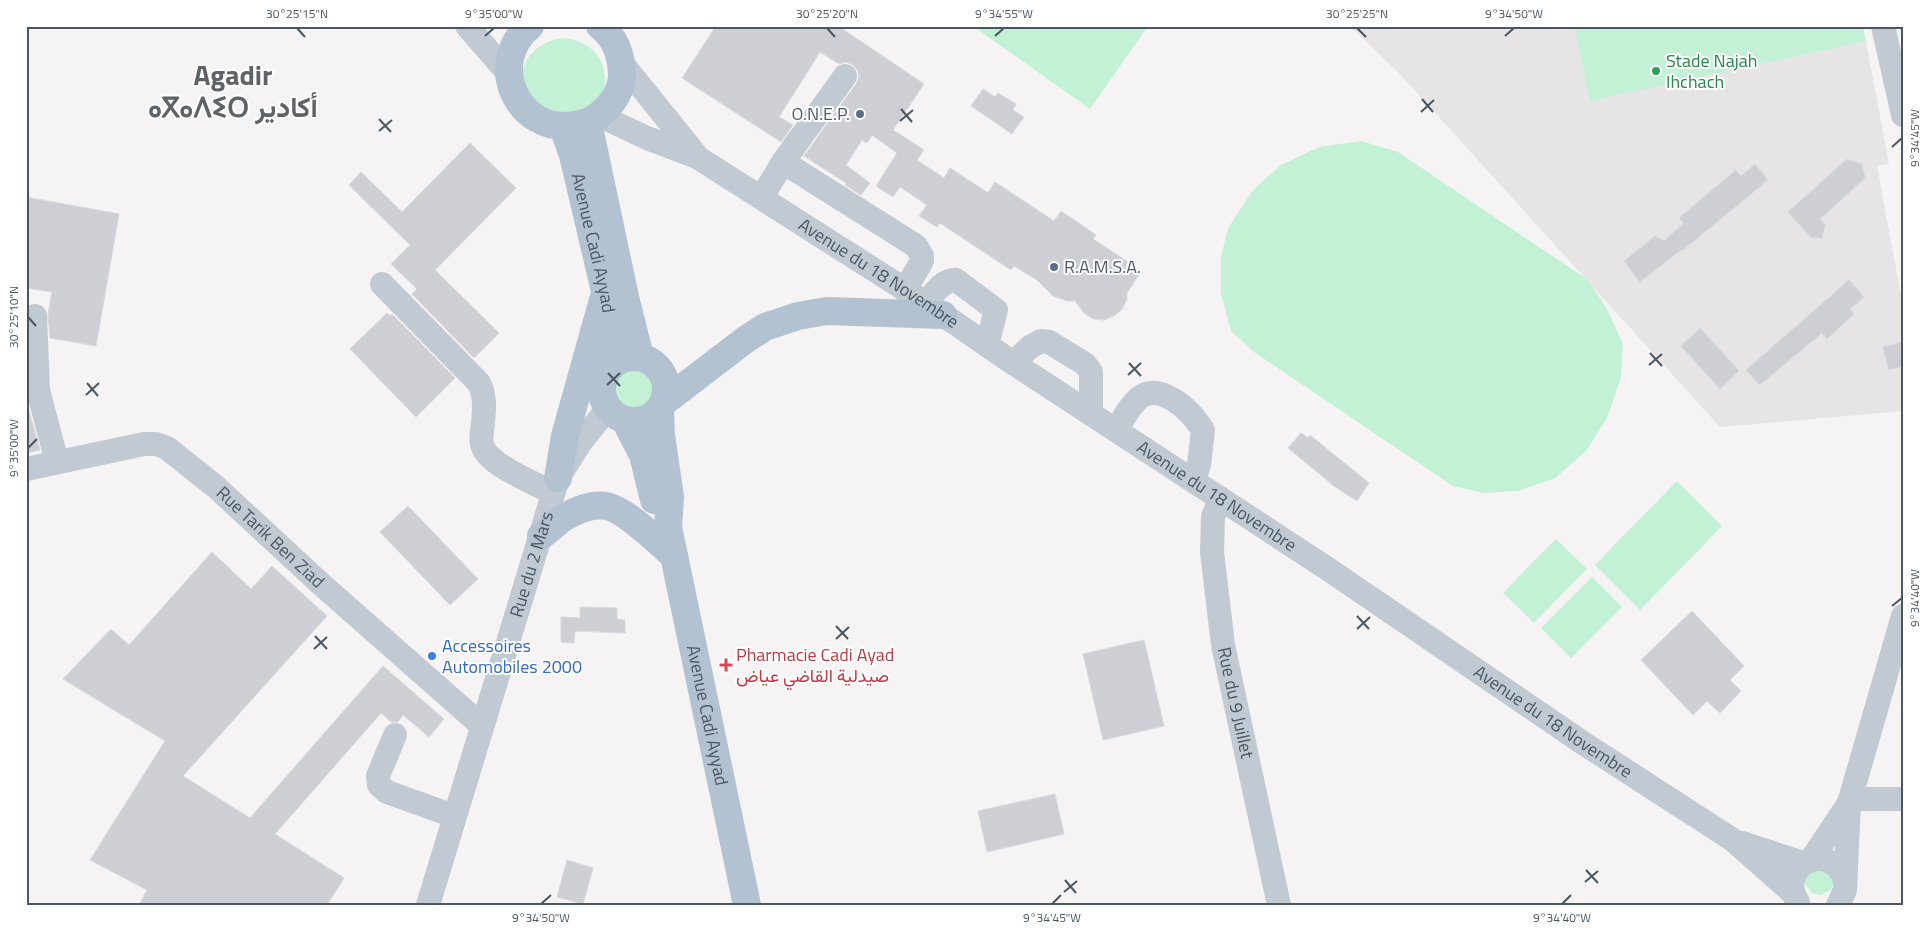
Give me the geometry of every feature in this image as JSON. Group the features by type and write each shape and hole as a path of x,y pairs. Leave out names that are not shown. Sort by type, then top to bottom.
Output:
{"main road":[{"path":"530,26 515,44 510,59 509,74 514,94 526,111 543,122 584,122 613,102 621,83 622,64 617,46 600,26"},
{"name":"Avenue Cadi Ayyad","path":"584,122 573,156 605,291 628,359"},
{"name":"Avenue Cadi Ayyad","path":"584,122 625,297 628,359"},
{"path":"555,485 565,436 605,291"},
{"path":"662,405 666,391 665,379 660,369 651,361 628,359 607,370 602,382 602,396 617,414 635,421 654,415 662,405 745,340 765,327 798,316 826,311 934,309"},
{"name":"Avenue Cadi Ayyad","path":"662,405 661,435 670,497 668,527 747,905"},
{"name":"Avenue Cadi Ayyad","path":"617,414 643,455 654,501 668,527"},
{"path":"541,536 564,517 594,506 607,506 632,519 674,556"}],"street":[{"path":"467,26 509,74"},
{"path":"1883,26 1899,72 1903,115"},
{"name":"Avenue du 18 Novembre","path":"622,64 697,157"},
{"path":"762,197 783,162 845,76"},
{"name":"Avenue du 18 Novembre","path":"584,122 647,138 697,157 762,197 1013,363 1117,429 1328,569 1583,743 1733,840 1797,899"},
{"path":"783,162 916,246 922,256 922,261 905,290"},
{"path":"934,309 939,288 950,280 956,280 996,310 987,346"},
{"path":"382,284 479,383 484,392 485,401 482,445 486,454 494,462 555,485"},
{"path":"35,316 38,390 57,462"},
{"path":"1013,363 1030,347 1041,341 1049,342 1085,364 1092,372 1091,413"},
{"path":"1117,429 1131,405 1147,393 1153,391 1179,403 1190,412 1203,430 1199,465 1194,480"},
{"name":"Rue du 2 Mars","path":"428,905 555,485 585,435 617,414"},
{"name":"Rue Tarik Ben Ziad","path":"26,469 144,444 156,444 167,448 216,487 322,585 481,725"},
{"name":"Rue du 9 Juillet","path":"1220,498 1213,517 1212,552 1223,645 1279,905"},
{"path":"1838,905 1844,895 1850,801 1903,616"},
{"path":"395,735 378,776 380,785 387,792 454,816"},
{"path":"1850,801 1903,799"},
{"path":"1797,899 1793,877 1807,862 1850,801"},
{"name":"Avenue du 18 Novembre","path":"1733,840 1807,862 1819,858 1828,860 1842,871 1845,879"}],"shaded area":[{"path":"1350,26 1574,26 1590,100 1866,41 1889,164 1877,166 1903,306 1903,411 1720,427 1398,72"}],"green space":[{"path":"973,26 1148,26 1090,109"},
{"name":"Stade Najah Ihchach","path":"1574,26 1863,26 1866,41 1590,101"},
{"path":"561,38 584,44 596,54 604,68 605,82 602,94 592,105 574,118 531,102 523,79 525,63 534,51 546,43"},
{"path":"1361,141 1398,152 1588,280 1607,309 1623,344 1621,377 1607,418 1586,451 1555,478 1518,491 1484,493 1453,486 1254,352 1231,331 1221,294 1221,257 1228,228 1253,190 1281,165 1319,147"},
{"path":"644,363 657,373 663,388 647,414 631,416 612,403 609,393 610,378 612,373 620,367"},
{"path":"1677,481 1722,526 1640,610 1595,565"},
{"path":"1556,539 1587,569 1534,623 1503,593"},
{"path":"1592,577 1622,607 1571,658 1541,628"},
{"path":"1828,867 1834,884 1829,891 1821,895 1812,893 1804,883 1805,874"}],"building":[{"path":"716,26 838,26 924,84 893,130 924,150 917,160 944,178 950,168 988,193 995,182 1054,221 1061,211 1096,235 1093,239 1134,266 1132,269 1140,273 1127,293 1127,299 1122,309 1114,316 1104,320 1093,319 1084,313 1075,301 1067,301 1053,296 1037,280 1014,266 1011,270 940,223 937,227 919,216 927,205 900,187 893,197 876,186 897,153 872,135 867,143 862,140 846,165 870,183 861,195 804,156 856,84 859,77 858,71 853,65 846,62 839,64 820,52 779,117 793,125 781,142 682,78"},
{"path":"983,89 995,97 998,93 1016,104 1013,110 1024,117 1012,134 971,106"},
{"path":"470,143 516,188 435,270 499,333 474,358 412,294 417,289 391,264 410,245 349,185 361,172 402,212"},
{"path":"1847,159 1862,164 1865,178 1820,219 1825,225 1822,238 1811,237 1788,212"},
{"path":"1755,164 1768,180 1682,251 1640,282 1624,261 1655,236 1664,241 1684,223 1679,218 1736,170 1741,176"},
{"path":"26,197 119,214 96,346 50,338 48,314 52,292 26,288"},
{"path":"1849,280 1864,297 1850,309 1854,314 1827,339 1822,333 1760,385 1746,370"},
{"path":"387,313 390,316 392,314 455,378 416,417 350,349"},
{"path":"1700,328 1739,371 1720,389 1681,346"},
{"path":"1903,342 1903,366 1889,370 1883,347"},
{"path":"26,407 28,407 40,450 26,453"},
{"path":"1301,433 1308,438 1310,435 1369,483 1357,501 1334,486 1288,448"},
{"path":"408,506 478,579 450,605 380,532"},
{"path":"212,552 251,589 272,566 327,616 183,776 250,818 383,666 444,719 429,737 403,715 398,722 391,722 381,713 275,834 344,878 327,905 139,905 147,890 90,860 165,741 63,679 111,629 129,645"},
{"path":"580,607 617,608 617,619 625,620 625,633 575,631 574,643 561,642 561,617 580,618"},
{"path":"1692,611 1744,666 1730,680 1741,691 1720,713 1707,701 1693,715 1641,660"},
{"path":"1144,640 1164,726 1103,740 1083,654"},
{"path":"1055,794 1064,834 987,852 978,811"},
{"path":"567,860 593,868 583,904 557,897"}],"place":[{"name":"Stade Najah Ihchach","path":"1656,71"},
{"name":"O.N.E.P.","path":"860,114"},
{"name":"R.A.M.S.A.","path":"1054,267"},
{"name":"Accessoires Automobiles 2000","path":"432,656"},
{"name":"Pharmacie Cadi Ayad صيدلية القاضي عياض","path":"726,665"}],"district":[{"name":"Agadir ⴰⴳⴰⴷⵉⵔ أكادير","path":"233,91"}]}
